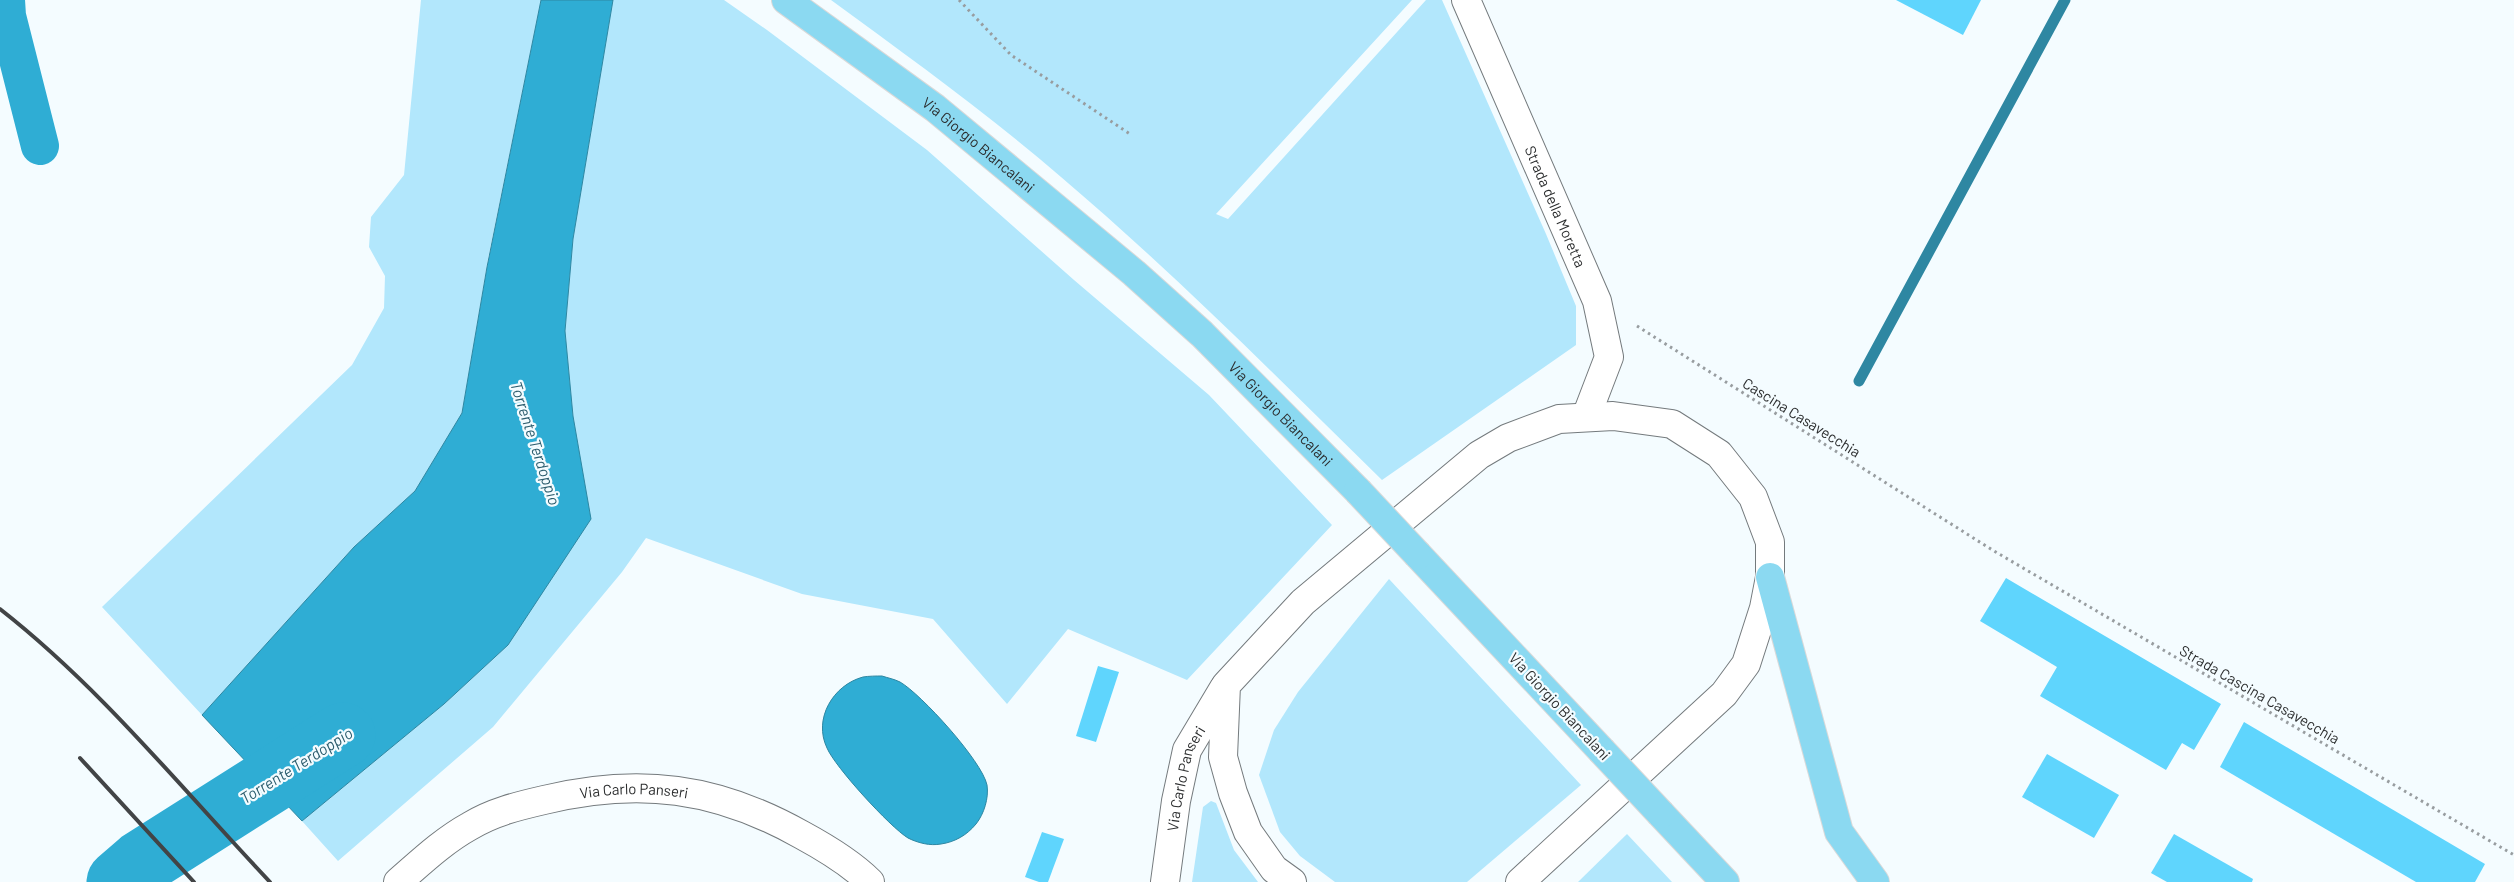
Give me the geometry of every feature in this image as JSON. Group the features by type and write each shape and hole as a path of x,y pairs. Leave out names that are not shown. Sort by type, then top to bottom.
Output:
{"main road":[{"name":"Via Giorgio Biancalani","path":"786,0 935,108 1051,203 1202,334 1358,491 1725,882"},
{"path":"1770,577 1839,832 1875,882"}],"street":[{"name":"Strada della Moretta","path":"1466,0 1597,301 1609,357 1586,417"},
{"name":"Via Carlo Panseri","path":"1165,881 1176,802 1186,750 1226,685 1304,602 1479,455 1508,438 1559,419 1613,416 1672,424 1719,454 1752,497 1770,542 1770,577 1764,608 1746,664 1724,694 1520,882"},
{"path":"1226,685 1223,757 1233,793 1248,832 1274,869 1292,882"},
{"name":"Via Carlo Panseri","path":"398,882 433,852 470,826 505,809 575,792 644,787 702,794 739,804 775,819 826,848 870,882"}],"path":[{"path":"959,0 1011,55 1130,134"},
{"name":"Cascina Casavecchia","path":"1597,301 1994,551"},
{"name":"Strada Cascina Casavecchia","path":"1994,551 2514,856"}],"shaded area":[{"path":"421,0 541,0 488,259 462,413 415,491 354,547 202,715 102,607 352,365 384,308 385,276 369,247 371,217 404,175"},
{"path":"613,0 724,0 767,30 927,150 1074,280 1209,395 1332,525 1187,680 1068,629 1007,704 933,619 802,594 646,538 622,572 493,727 338,861 302,821 444,704 508,645 573,416 565,332 573,239"},
{"path":"831,0 1412,0 1216,214 1228,219 1426,0 1442,0 1576,306 1576,345 1382,480 1224,326 1103,213 977,108"},
{"path":"1389,579 1581,785 1467,882 1335,882 1300,856 1280,832 1259,775 1274,730 1298,692"},
{"path":"1211,801 1216,803 1234,850 1258,882 1192,882 1203,807"},
{"path":"1627,834 1672,882 1578,882"}],"water":[{"path":"541,0 613,0 573,239 565,331 573,416 591,519 508,645 444,704 302,821 202,715 354,547 415,491 462,413 487,267"},
{"path":"882,676 900,682 922,700 950,729 983,774 987,785 987,800 984,811 972,828 956,840 933,845 920,843 908,838 889,822 864,796 841,769 827,748 822,726 828,705 835,695 852,681 863,677"}],"building":[{"path":"1896,0 1981,0 1963,35"},
{"path":"2006,578 2221,704 2194,750 2182,743 2166,770 2040,696 2057,667 1980,621"},
{"path":"1098,666 1119,672 1096,742 1076,736"},
{"path":"2244,722 2485,864 2475,882 2416,882 2220,767"},
{"path":"2047,754 2119,795 2094,838 2022,797"},
{"path":"1042,832 1064,839 1048,882 1039,882 1025,877"},
{"path":"2174,834 2253,879 2252,882 2167,882 2151,873"}],"waterway":[{"path":"6,0 7,16 40,146"},
{"path":"1859,381 2065,0"},
{"name":"Torrente Terdoppio","path":"119,882 141,863 343,735"}],"railway":[{"path":"0,609 37,640 107,706 270,882"},
{"path":"80,758 194,882"}]}
